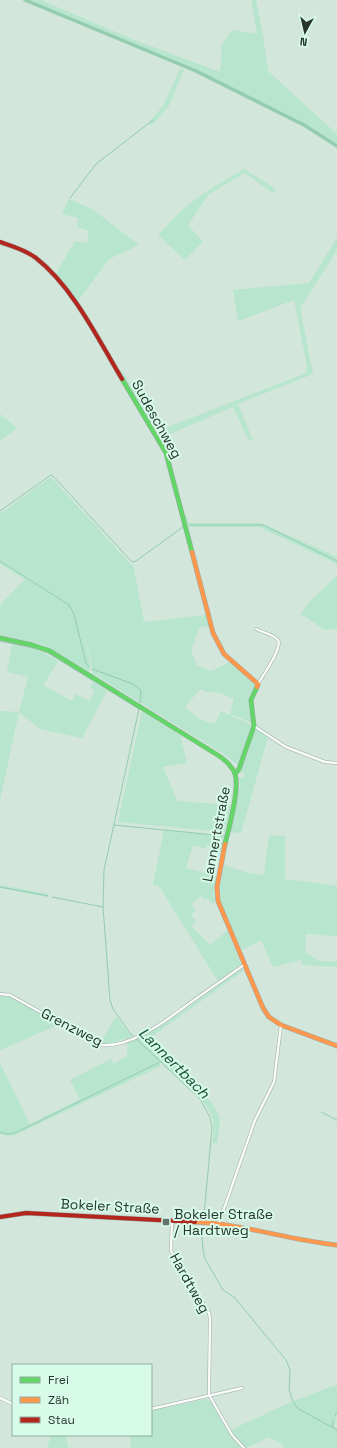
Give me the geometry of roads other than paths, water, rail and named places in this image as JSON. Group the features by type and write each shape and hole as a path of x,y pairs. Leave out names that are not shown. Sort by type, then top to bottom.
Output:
{"street":[{"name":"Sudeschweg","path":"0,242 14,246 35,257 44,264 71,294 166,453 172,469 213,633 224,654 258,684"},
{"path":"236,773 239,769 254,726 251,700 258,684 280,646 280,642 277,639 256,629"},
{"name":"Lannertstraße","path":"0,638 32,645 50,651 216,754 228,763 236,773 237,791 217,887 218,903 263,1008 269,1017 281,1025 337,1046"},
{"path":"254,726 286,747 325,762 337,763"},
{"name":"Grenzweg","path":"0,994 10,995 99,1045 108,1046 137,1037 154,1028 244,965"},
{"path":"219,1223 255,1120 274,1082 281,1025"},
{"name":"Bokeler Straße","path":"0,1217 26,1213 200,1221 219,1223 318,1243 337,1244"},
{"name":"Hardtweg","path":"172,1220 171,1251 210,1318 209,1395"},
{"path":"152,1409 242,1388"},
{"path":"209,1395 232,1435 244,1448"},
{"path":"0,1398 12,1404"}],"waterway":[{"path":"25,0 196,71 304,125 337,146"},
{"path":"70,198 96,164 153,120"},
{"path":"0,511 51,475 132,562 136,561 183,527"},
{"path":"190,525 263,525 337,561"},
{"name":"Lannertbach","path":"0,561 69,605 74,614 86,663 89,667"},
{"path":"0,641 41,650 48,653 139,709"},
{"name":"Lannertbach","path":"92,669 133,684 141,690 140,703"},
{"name":"Lannertbach","path":"139,709 104,870 103,907 110,1000 113,1009 130,1033 200,1099 210,1117 212,1128 202,1237 205,1259 223,1290 234,1297 286,1360 290,1370 289,1389 297,1408 337,1430"},
{"path":"114,825 225,836 221,855"},
{"path":"0,887 48,896"},
{"path":"52,897 103,907"},
{"path":"0,1132 7,1134 15,1133 160,1062"},
{"path":"321,1112 337,1120"},
{"path":"335,1416 337,1412"},
{"name":"Lannertbach","path":"333,1420 333,1427"}],"place":[{"name":"Bokeler Straße / Hardtweg","path":"166,1222"}]}
